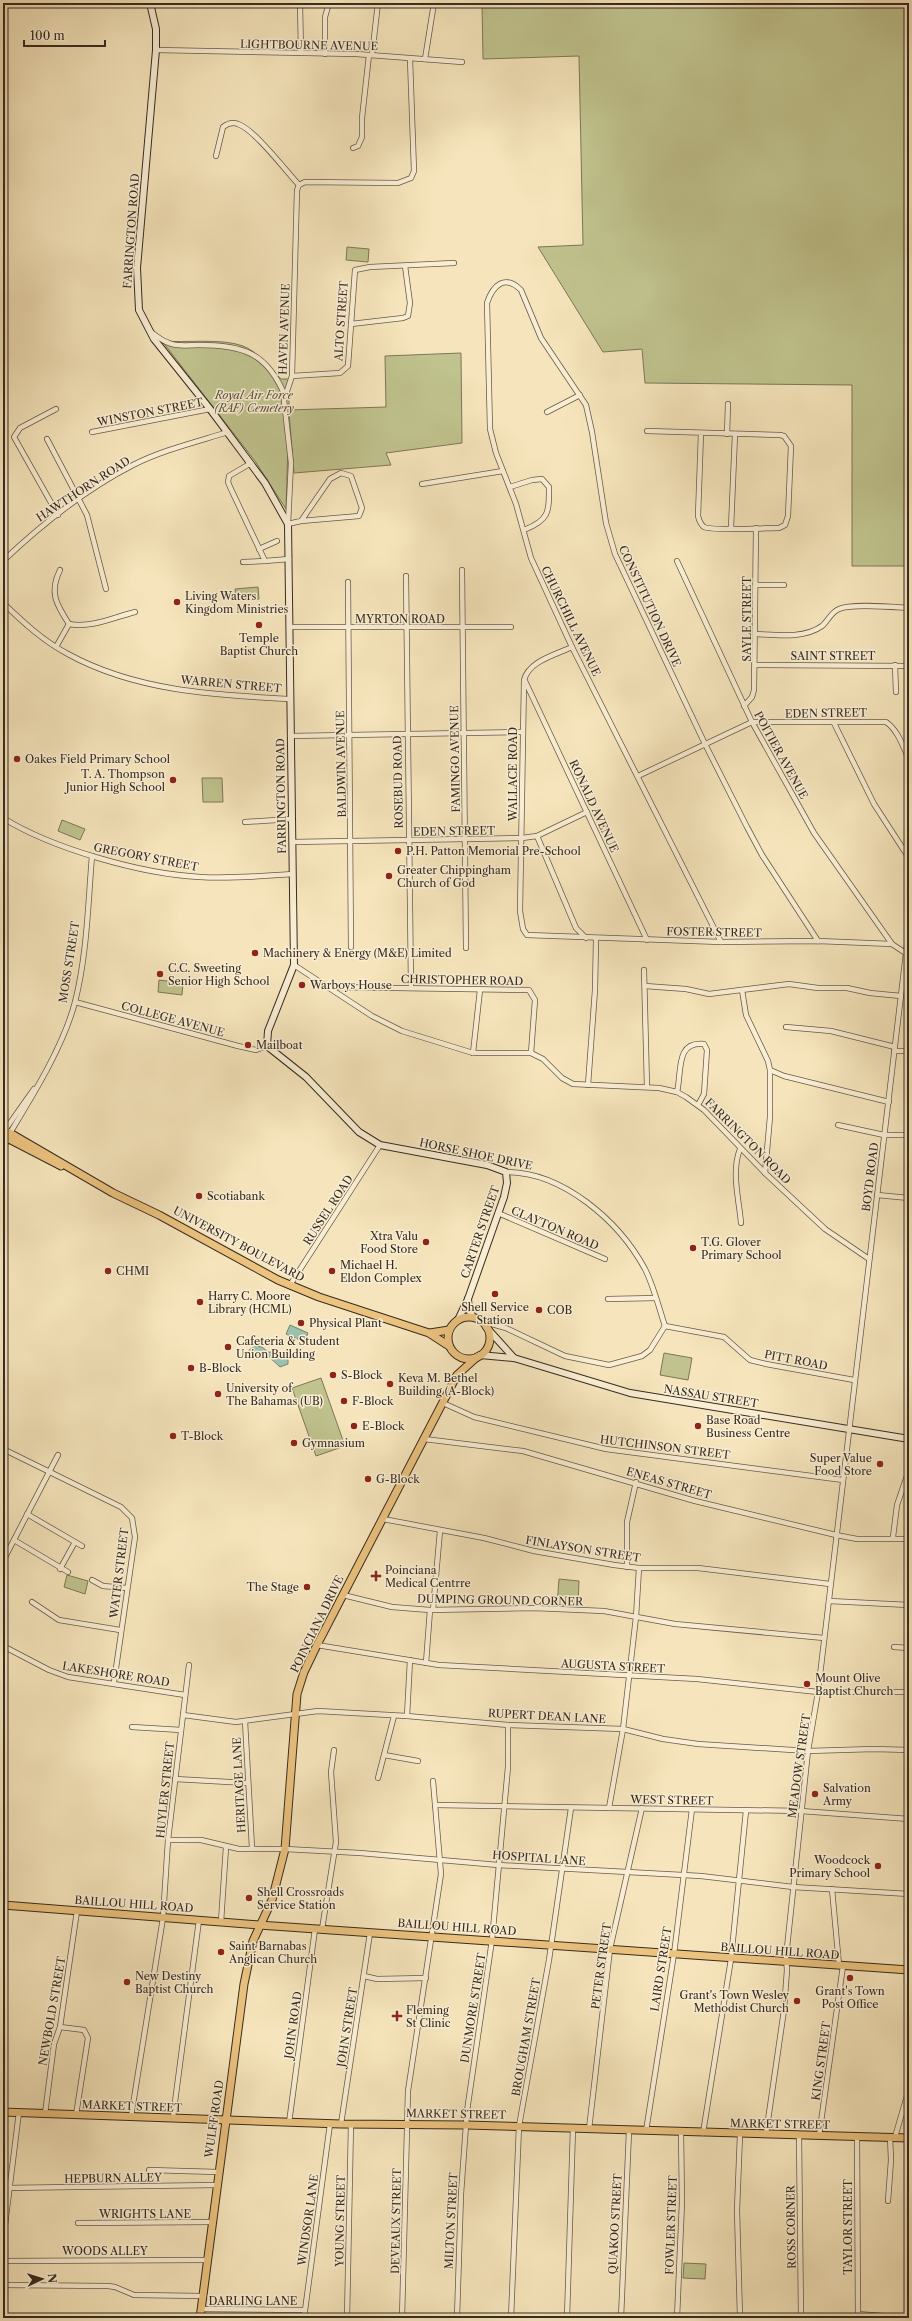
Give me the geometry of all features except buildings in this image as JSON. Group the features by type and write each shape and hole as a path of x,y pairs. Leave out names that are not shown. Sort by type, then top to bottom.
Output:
{"main road":[{"name":"UNIVERSITY BOULEVARD","path":"5,1134 62,1167 67,1167 290,1285 319,1297 429,1333 449,1346"},
{"path":"457,1375 485,1351 489,1341 486,1327 480,1321 473,1317 458,1320 449,1330 449,1346 458,1356 468,1359 479,1356"},
{"name":"UNIVERSITY BOULEVARD","path":"429,1333 449,1330"},
{"path":"457,1375 458,1356"},
{"name":"POINCIANA DRIVE","path":"259,1925 272,1900 285,1849 294,1713 304,1672 457,1375"},
{"name":"BAILLOU HILL ROAD","path":"3,1904 259,1925 551,1944 787,1963 909,1970"},
{"name":"WULFF ROAD","path":"200,2318 216,2185 244,1984 253,1941 259,1925"},
{"name":"MARKET STREET","path":"3,2112 131,2117 173,2117 225,2121 330,2124 519,2126 646,2132 909,2138"}],"street":[{"name":"FARRINGTON ROAD","path":"150,3 156,29 156,50 136,284 139,310 148,330 228,432 265,483 288,524 289,698 294,965"},
{"path":"300,3 300,53"},
{"path":"325,54 325,18 329,3"},
{"path":"353,148 358,146 362,136 362,118 378,3"},
{"path":"425,59 434,3"},
{"name":"LIGHTBOURNE AVENUE","path":"156,50 370,55 462,62"},
{"path":"216,156 223,127 238,124 254,136 299,185 308,182 398,183 411,178 414,171 410,59"},
{"name":"HAVEN AVENUE","path":"288,524 291,463 285,396 292,376 296,205 299,185"},
{"name":"ALTO STREET","path":"292,376 340,373 345,370 348,361 356,270 370,267 454,263"},
{"path":"351,324 403,318 408,316 410,303 405,266"},
{"name":"CONSTITUTION DRIVE","path":"495,287 506,282 515,284 521,290 541,338 586,405 592,432 606,523 611,543 705,744 762,855 818,941"},
{"name":"CHURCHILL AVENUE","path":"495,287 487,303 486,319 489,423 492,441 510,488 524,530 531,558 572,647 721,942"},
{"path":"148,330 164,342 175,345 225,345 243,349 264,365 277,381 285,396"},
{"path":"546,412 580,395"},
{"path":"727,434 728,404"},
{"path":"56,409 20,428 14,437 58,515"},
{"name":"WINSTON STREET","path":"92,432 210,409"},
{"path":"647,431 780,435 787,438 791,446 787,521 779,528 707,528 699,521 701,433"},
{"name":"HAWTHORN ROAD","path":"3,561 31,534 78,500 138,463 177,448 228,432"},
{"path":"731,528 735,434"},
{"path":"47,439 87,516 106,589"},
{"path":"251,463 229,476 228,482 264,560"},
{"path":"422,484 503,471"},
{"path":"288,524 301,521 359,516 362,508 351,476 341,473 330,479 301,521"},
{"path":"510,488 535,479 542,479 549,487 547,516 542,522 524,530"},
{"name":"SAYLE STREET","path":"744,706 752,697 756,665 756,528"},
{"path":"259,549 277,541"},
{"path":"243,562 289,559"},
{"name":"POITIER AVENUE","path":"677,561 752,722 814,833 892,944"},
{"path":"60,570 54,583 54,592 57,604 69,624"},
{"name":"FAMINGO AVENUE","path":"462,570 466,948"},
{"name":"ROSEBUD ROAD","path":"406,576 408,840 411,987"},
{"name":"BALDWIN AVENUE","path":"348,582 352,841 351,947"},
{"path":"756,585 784,585"},
{"name":"WARREN STREET","path":"3,603 36,633 56,647 93,665 150,684 226,696 289,698"},
{"path":"756,634 790,635 815,630 826,622 835,611 845,607 909,608"},
{"path":"69,624 82,626 94,624 135,612"},
{"path":"56,647 69,624"},
{"name":"MYRTON ROAD","path":"289,627 512,627"},
{"path":"524,680 526,671 532,666 572,647"},
{"name":"SAINT STREET","path":"756,665 909,666"},
{"path":"895,665 896,692"},
{"name":"WALLACE ROAD","path":"523,929 520,911 524,680"},
{"name":"RONALD AVENUE","path":"524,680 647,940"},
{"name":"EDEN STREET","path":"638,776 752,722 886,722 891,725 898,736 909,759"},
{"path":"834,723 874,804 909,858"},
{"path":"290,736 522,732"},
{"name":"EDEN STREET","path":"292,842 522,838 537,836 586,812"},
{"name":"GREGORY STREET","path":"3,818 30,833 92,856 198,877 292,874"},
{"path":"245,822 291,819"},
{"path":"537,836 576,928 586,938"},
{"name":"MOSS STREET","path":"5,1134 47,1068 75,1002 85,932 92,856"},
{"name":"BOYD ROAD","path":"849,1428 901,996 907,971 909,928"},
{"name":"FOSTER STREET","path":"523,929 527,935 534,937 721,942 818,941 892,944"},
{"path":"588,1085 595,990 596,939"},
{"path":"892,944 907,954"},
{"path":"267,1046 268,1031 294,965 390,1025 473,1053 531,1053"},
{"path":"644,970 647,1087"},
{"path":"645,986 686,989 709,994 789,984 818,988 847,988 870,993 901,996"},
{"name":"CHRISTOPHER ROAD","path":"329,987 411,987 524,990 532,992 535,1000 531,1053"},
{"path":"473,1053 480,990"},
{"path":"742,990 746,1015 770,1070 770,1117 765,1174"},
{"name":"COLLEGE AVENUE","path":"75,1002 238,1046 256,1050 267,1046"},
{"path":"786,1028 831,1032 895,1049 909,1051"},
{"path":"676,1092 680,1080 680,1057 683,1052 693,1045 704,1044 707,1050 704,1094 698,1105"},
{"name":"HORSE SHOE DRIVE","path":"267,1046 308,1080 359,1132 380,1144 487,1165 506,1172 529,1174 571,1191 606,1219 634,1252 645,1270 665,1326"},
{"name":"FARRINGTON ROAD","path":"531,1053 543,1059 567,1082 588,1085 647,1087 676,1092 698,1105 765,1174 825,1229 869,1259"},
{"path":"770,1070 784,1076 889,1102"},
{"path":"838,1125 884,1135 909,1135"},
{"path":"3,1146 5,1134"},
{"name":"RUSSEL ROAD","path":"290,1285 380,1144"},
{"path":"740,1149 737,1157 736,1172 741,1223"},
{"name":"CARTER STREET","path":"458,1320 468,1299 506,1189 506,1172"},
{"path":"877,1195 909,1198"},
{"name":"CLAYTON ROAD","path":"498,1213 605,1259"},
{"path":"608,1299 656,1298"},
{"path":"468,1299 469,1310 473,1317"},
{"path":"480,1321 506,1328 565,1356 609,1365 642,1356 650,1350 665,1326"},
{"name":"PITT ROAD","path":"665,1326 724,1337 750,1360 854,1380"},
{"path":"486,1327 514,1358"},
{"name":"NASSAU STREET","path":"479,1356 514,1358 630,1392 909,1439"},
{"name":"HUTCHINSON STREET","path":"443,1403 474,1417 606,1449 843,1480"},
{"name":"MEADOW STREET","path":"766,2134 784,2010 793,1887 801,1811 808,1751 818,1692 849,1428"},
{"name":"ENEAS STREET","path":"424,1439 523,1451 695,1500 857,1539 893,1537 909,1539"},
{"name":"WATER STREET","path":"4,1452 50,1472 121,1507 130,1515 135,1531 120,1630 114,1682"},
{"path":"3,1561 58,1455"},
{"path":"893,1537 897,1506 909,1470"},
{"path":"627,1567 627,1522 636,1482"},
{"path":"27,1514 82,1546"},
{"name":"FINLAYSON STREET","path":"383,1519 440,1531 484,1538 534,1552 627,1567 692,1568 830,1584"},
{"path":"426,1663 440,1531"},
{"path":"14,1540 60,1569 68,1572"},
{"path":"60,1569 75,1542"},
{"path":"609,1808 623,1730 636,1617 639,1568"},
{"path":"92,1580 103,1586 127,1588"},
{"name":"DUMPING GROUND CORNER","path":"343,1595 392,1607 432,1610 534,1608 604,1611 675,1624 824,1638"},
{"path":"829,1601 909,1605"},
{"path":"32,1602 59,1620 120,1630"},
{"name":"AUGUSTA STREET","path":"317,1645 426,1663 511,1670 697,1679 818,1692 909,1692"},
{"name":"LAKESHORE ROAD","path":"3,1646 58,1674 114,1682 185,1695"},
{"path":"894,1648 909,1648"},
{"path":"407,1716 410,1660"},
{"name":"HUYLER STREET","path":"131,2117 163,1918 168,1840 189,1665"},
{"name":"RUPERT DEAN LANE","path":"183,1715 245,1721 294,1713 318,1711 407,1716 508,1725 623,1730 663,1739 698,1744 808,1751 874,1748 909,1750"},
{"path":"378,1778 394,1716"},
{"name":"HERITAGE LANE","path":"245,1721 247,1783 252,1848"},
{"name":"DUNMORE STREET","path":"466,2125 492,1940 503,1805 508,1767 508,1725"},
{"path":"132,1727 181,1730"},
{"name":"JOHN ROAD","path":"289,2122 318,1929 335,1852 336,1842 331,1772 334,1750"},
{"path":"384,1755 418,1762"},
{"path":"175,1779 247,1783"},
{"name":"DEVEAUX STREET","path":"402,2318 408,2091 441,1874 433,1782"},
{"name":"WEST STREET","path":"435,1805 801,1811 909,1819"},
{"name":"BROUGHAM STREET","path":"511,2318 519,2126 551,1944 571,1808"},
{"name":"PETER STREET","path":"589,2129 610,1949 642,1808"},
{"name":"LAIRD STREET","path":"646,2132 674,1954 692,1809"},
{"path":"703,2133 731,1959 746,1811"},
{"name":"HOSPITAL LANE","path":"168,1840 201,1840 226,1847 335,1852 562,1869 739,1880 793,1887 909,1894"},
{"path":"221,1922 226,1847"},
{"name":"KING STREET","path":"819,2136 841,1965 832,1889"},
{"name":"NEWBOLD STREET","path":"45,2114 54,2044 60,2027 77,1911"},
{"path":"173,2117 199,1920"},
{"name":"JOHN STREET","path":"341,2124 370,1933"},
{"path":"364,1976 377,1979 426,1978"},
{"path":"60,2027 84,2030 88,2038 76,2115"},
{"path":"888,2202 893,2138 909,2089"},
{"path":"3,2241 11,2188 19,2112"},
{"name":"WINDSOR LANE","path":"304,2318 330,2124"},
{"name":"YOUNG STREET","path":"347,2318 351,2124"},
{"name":"MILTON STREET","path":"457,2318 461,2194 466,2125"},
{"path":"567,2318 573,2128"},
{"name":"QUAKOO STREET","path":"621,2318 629,2131"},
{"name":"FOWLER STREET","path":"677,2318 682,2202 681,2132"},
{"path":"740,2134 737,2210 740,2318"},
{"name":"ROSS CORNER","path":"799,2135 802,2318"},
{"name":"TAYLOR STREET","path":"857,2136 858,2316"},
{"path":"149,2170 218,2172"},
{"name":"HEPBURN ALLEY","path":"3,2188 216,2185"},
{"name":"WRIGHTS LANE","path":"78,2223 212,2222"},
{"name":"WOODS ALLEY","path":"3,2260 207,2260"},
{"path":"3,2285 108,2286 115,2287 134,2296 203,2296"},
{"name":"DARLING LANE","path":"201,2309 305,2310"},
{"path":"858,2316 908,2318"}],"green space":[{"path":"482,3 909,3 909,566 852,566 852,385 645,383 642,349 603,352 538,247 583,245 579,56 483,59"},
{"path":"347,247 369,249 368,262 346,260"},
{"name":"Royal Air Force (RAF) Cemetery","path":"162,341 214,341 225,342 248,348 263,360 281,379 289,379 289,410 386,407 385,356 461,353 462,443 386,453 391,465 294,473 289,413 286,509 255,461"},
{"path":"258,587 259,599 236,600 235,589"},
{"path":"202,778 222,778 223,802 203,802"},
{"path":"62,820 85,829 80,840 58,831"},
{"path":"159,980 183,983 182,995 158,992"},
{"path":"664,1353 692,1358 688,1380 660,1375"},
{"path":"321,1378 345,1446 316,1456 292,1388"},
{"path":"67,1575 88,1581 85,1594 64,1587"},
{"path":"559,1579 579,1581 578,1606 557,1605"},
{"path":"684,2263 706,2264 705,2279 683,2278"}],"shaded area":[{"path":"290,1325 308,1333 304,1342 286,1334"},
{"path":"255,1346 262,1347 268,1352 284,1353 288,1357 288,1364 280,1367 267,1355 262,1355 255,1359 249,1358 249,1350"}],"place":[{"name":"Living Waters Kingdom Ministries","path":"177,602"},
{"name":"Temple Baptist Church","path":"259,625"},
{"name":"Oakes Field Primary School","path":"17,759"},
{"name":"T. A. Thompson Junior High School","path":"173,780"},
{"name":"P.H. Patton Memorial Pre-School","path":"398,851"},
{"name":"Greater Chippingham Church of God","path":"389,876"},
{"name":"Machinery & Energy (M&E) Limited","path":"255,953"},
{"name":"C.C. Sweeting Senior High School","path":"160,974"},
{"name":"Warboys House","path":"302,985"},
{"name":"Mailboat","path":"248,1045"},
{"name":"Scotiabank","path":"199,1196"},
{"name":"Xtra Valu Food Store","path":"426,1242"},
{"name":"T.G. Glover Primary School","path":"693,1248"},
{"name":"CHMI","path":"108,1271"},
{"name":"Michael H. Eldon Complex","path":"332,1271"},
{"name":"Shell Service Station","path":"495,1294"},
{"name":"Harry C. Moore Library (HCML)","path":"200,1302"},
{"name":"COB","path":"539,1310"},
{"name":"Physical Plant","path":"301,1323"},
{"name":"Cafeteria & Student Union Building","path":"228,1347"},
{"name":"B-Block","path":"191,1368"},
{"name":"S-Block","path":"333,1375"},
{"name":"Keva M. Bethel Building (A-Block)","path":"390,1384"},
{"name":"University of The Bahamas (UB)","path":"218,1394"},
{"name":"F-Block","path":"344,1401"},
{"name":"E-Block","path":"354,1426"},
{"name":"Base Road Business Centre","path":"698,1426"},
{"name":"T-Block","path":"173,1436"},
{"name":"Gymnasium","path":"294,1443"},
{"name":"Super Value Food Store","path":"880,1464"},
{"name":"G-Block","path":"368,1479"},
{"name":"Poinciana Medical Centrre","path":"376,1576"},
{"name":"The Stage","path":"307,1587"},
{"name":"Mount Olive Baptist Church","path":"807,1684"},
{"name":"Salvation Army","path":"815,1794"},
{"name":"Woodcock Primary School","path":"878,1866"},
{"name":"Shell Crossroads Service Station","path":"249,1898"},
{"name":"Saint Barnabas Anglican Church","path":"221,1952"},
{"name":"Grant's Town Post Office","path":"850,1978"},
{"name":"New Destiny Baptist Church","path":"127,1982"},
{"name":"Grant’s Town Wesley Methodist Church","path":"797,2001"},
{"name":"Fleming St Clinic","path":"397,2016"}]}
